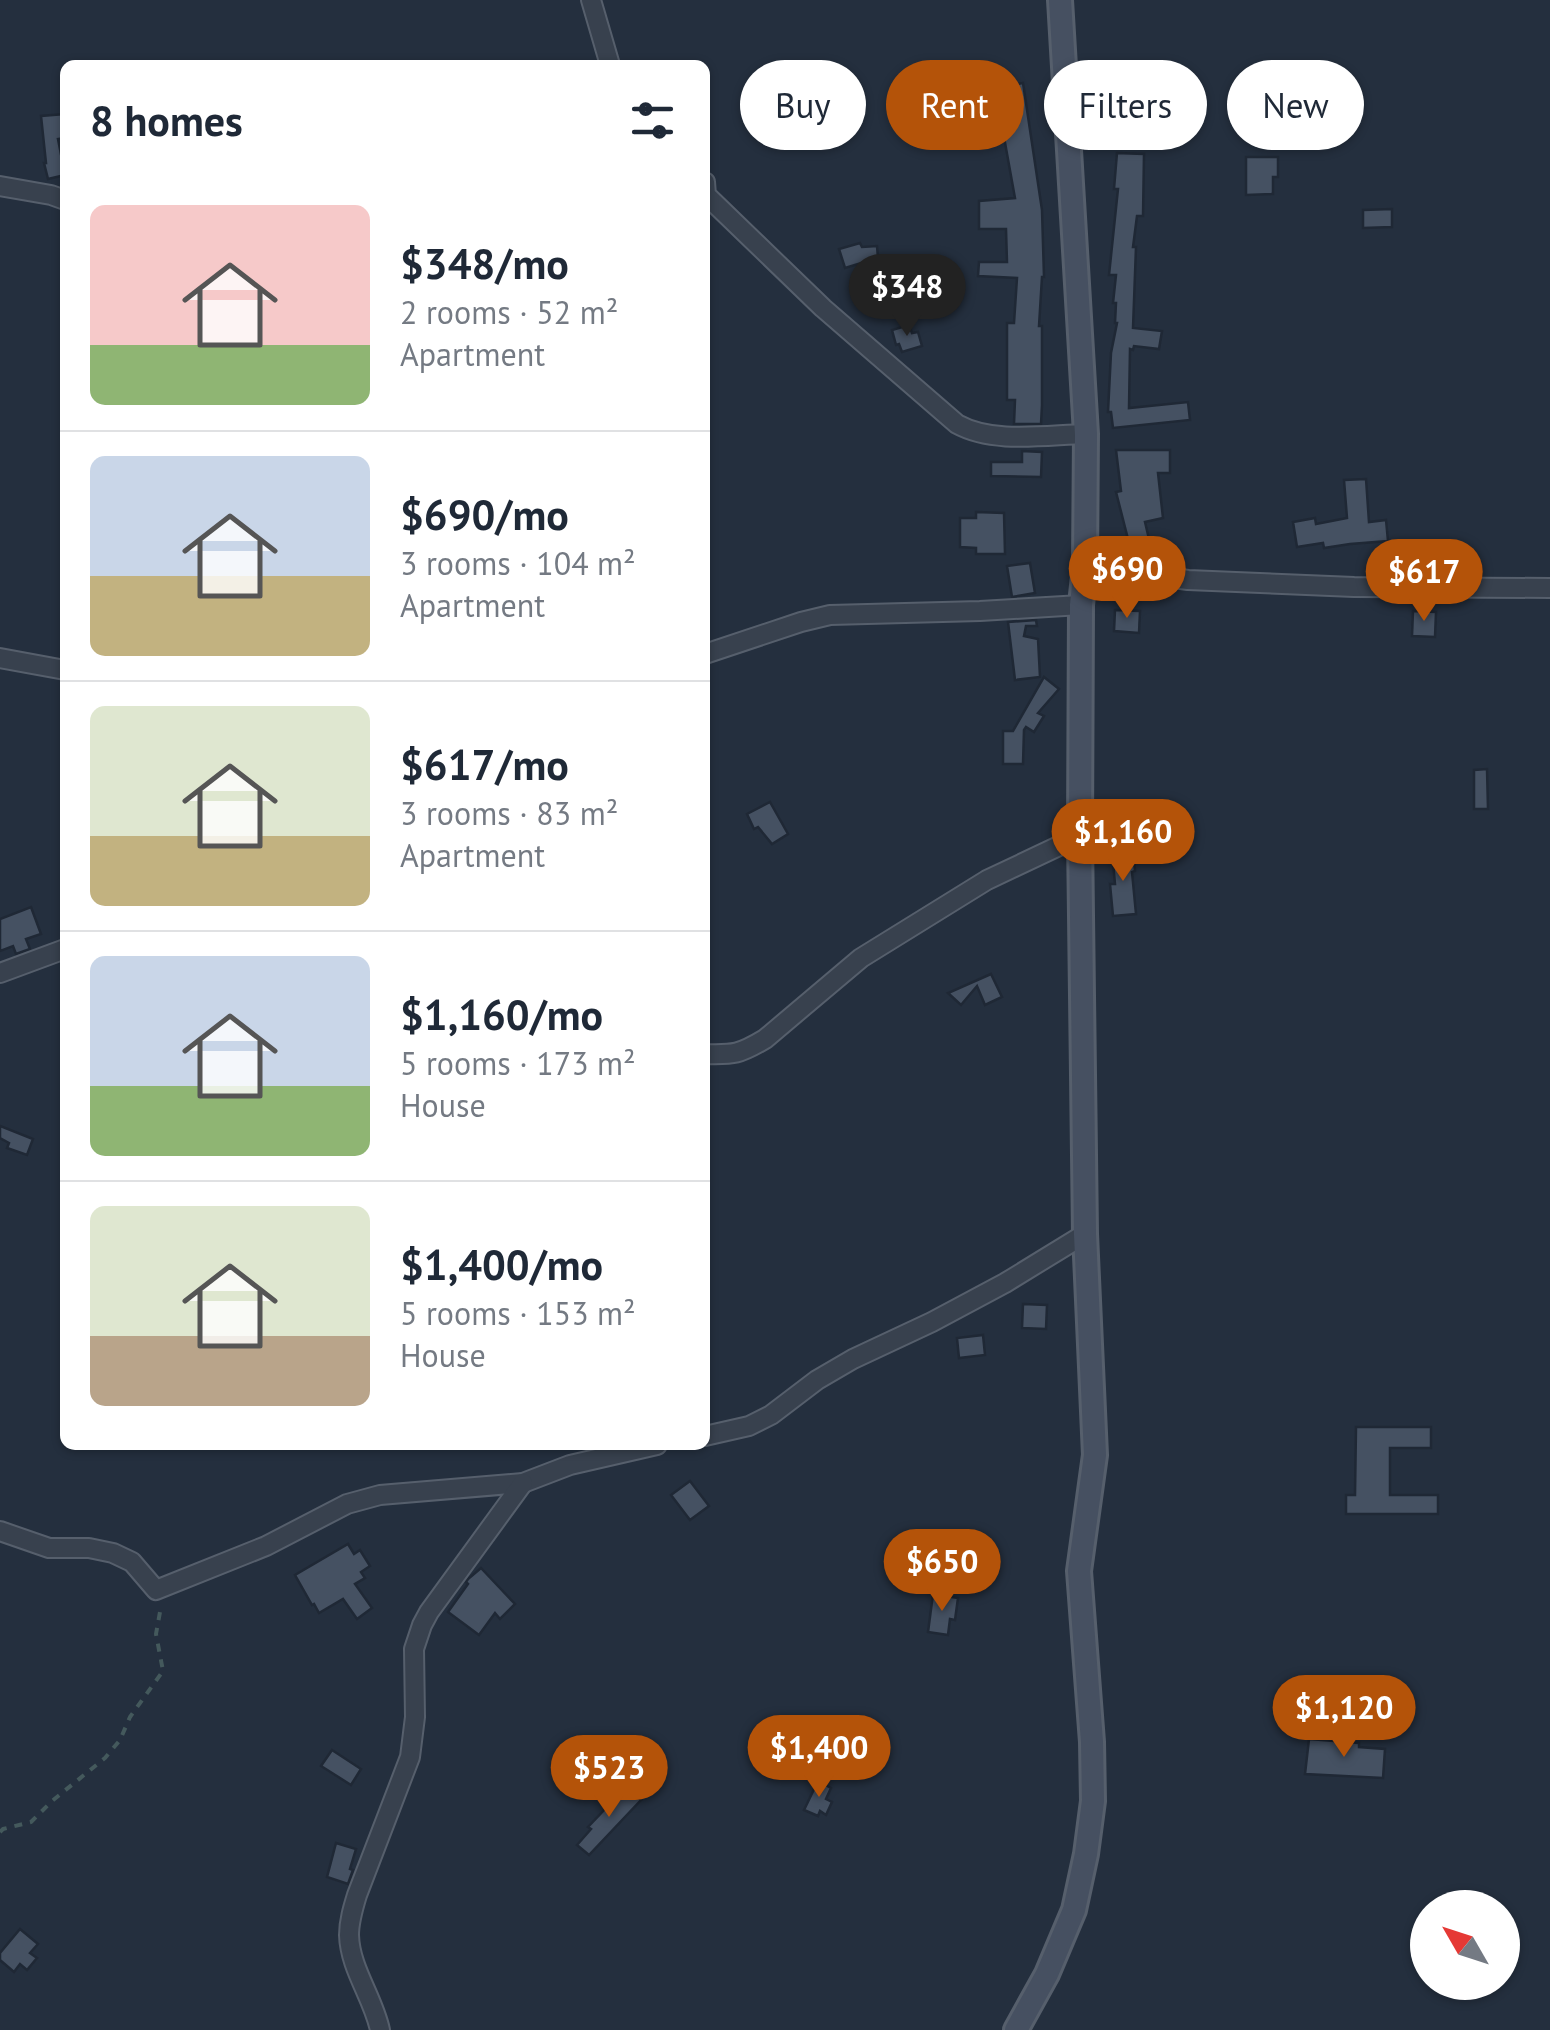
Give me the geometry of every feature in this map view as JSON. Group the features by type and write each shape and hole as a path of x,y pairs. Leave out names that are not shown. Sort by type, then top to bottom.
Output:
{"main road":[{"path":"1016,2030 1047,1974 1074,1910 1092,1801 1092,1742 1079,1571 1096,1455 1085,1234 1080,836 1086,434 1060,0"}],"street":[{"path":"591,0 609,60"},
{"path":"0,186 60,198"},
{"path":"710,199 823,308 957,424 990,436 1086,434"},
{"path":"1086,566 1188,580 1354,587 1550,588"},
{"path":"710,652 830,615 1081,604"},
{"path":"0,658 60,669"},
{"path":"710,1054 733,1055 765,1039 861,958 987,880 1080,836"},
{"path":"0,972 60,951"},
{"path":"710,1435 749,1426 771,1415 853,1359 932,1322 1085,1234"},
{"path":"0,1532 50,1548 89,1548 113,1553 132,1562 156,1590 266,1546 347,1504 380,1495 524,1483 570,1465 636,1450"},
{"path":"380,2030 353,1962 349,1936 357,1895 410,1756 414,1738 414,1648 429,1612 524,1483"}],"path":[{"path":"0,1832 32,1822 52,1800 106,1758 120,1740 130,1718 163,1671 156,1634 160,1612 156,1590"}],"building":[{"path":"1024,90 1042,210 1041,424 1014,424 1015,400 1007,400 1007,323 1014,323 1017,278 978,276 979,262 1007,262 1006,229 979,229 979,201 1015,198 1006,150 1024,150"},
{"path":"60,114 60,176 48,179 44,163 41,116"},
{"path":"1117,153 1144,154 1143,216 1137,216 1133,247 1133,328 1162,331 1159,349 1130,349 1129,408 1188,402 1190,420 1113,428 1108,412 1117,323 1113,303 1116,275 1109,275 1118,189 1114,189"},
{"path":"1246,157 1278,157 1273,194 1246,195"},
{"path":"1392,209 1392,227 1363,228 1363,210"},
{"path":"860,243 862,247 877,246 878,258 845,268 839,249"},
{"path":"909,325 912,333 918,332 922,346 902,352 892,330"},
{"path":"1116,450 1170,450 1170,473 1158,473 1163,518 1145,522 1149,539 1129,543 1116,492 1121,491"},
{"path":"1022,451 1042,452 1041,477 991,476 991,462 1022,462"},
{"path":"1366,479 1369,522 1386,520 1388,541 1297,547 1293,522 1315,518 1316,524 1347,518 1344,480"},
{"path":"976,512 1004,513 1005,554 976,554 976,548 960,547 960,518 976,518"},
{"path":"1030,563 1035,593 1012,597 1007,566"},
{"path":"1115,610 1140,611 1139,633 1114,631"},
{"path":"1413,611 1436,612 1435,637 1412,636"},
{"path":"1036,620 1037,626 1026,626 1024,636 1038,639 1040,677 1015,680 1008,622"},
{"path":"1044,677 1059,689 1038,713 1044,716 1034,732 1026,727 1024,730 1023,764 1003,764 1003,731 1013,731"},
{"path":"1487,769 1488,809 1474,809 1474,770"},
{"path":"770,802 788,834 772,844 758,827 754,829 747,814"},
{"path":"1133,850 1136,914 1113,916 1112,851"},
{"path":"31,907 41,934 26,939 30,949 16,954 13,946 0,951 0,919"},
{"path":"991,974 1002,997 985,1005 977,986 961,1005 948,993"},
{"path":"0,1126 33,1139 27,1155 7,1148 9,1143 0,1138"},
{"path":"1023,1304 1047,1305 1046,1329 1022,1328"},
{"path":"983,1335 985,1355 959,1358 957,1338"},
{"path":"1356,1427 1431,1427 1431,1448 1390,1448 1390,1495 1438,1495 1438,1514 1346,1514 1346,1495 1355,1495"},
{"path":"690,1481 709,1506 690,1520 671,1495"},
{"path":"348,1544 354,1554 360,1550 370,1566 361,1572 365,1578 355,1584 372,1608 357,1619 343,1599 319,1613 295,1575"},
{"path":"481,1568 515,1604 500,1619 495,1613 479,1635 448,1612 468,1579"},
{"path":"933,1594 958,1598 948,1635 928,1632"},
{"path":"1309,1739 1385,1749 1383,1778 1305,1774"},
{"path":"332,1750 361,1769 351,1785 321,1766"},
{"path":"818,1781 831,1788 826,1799 832,1802 826,1815 820,1811 818,1816 804,1810"},
{"path":"627,1786 641,1800 589,1855 577,1845 591,1829 588,1827"},
{"path":"336,1843 356,1849 348,1884 327,1877"},
{"path":"20,1929 38,1944 30,1953 37,1958 27,1970 20,1964 14,1972 0,1960 0,1953"}]}
